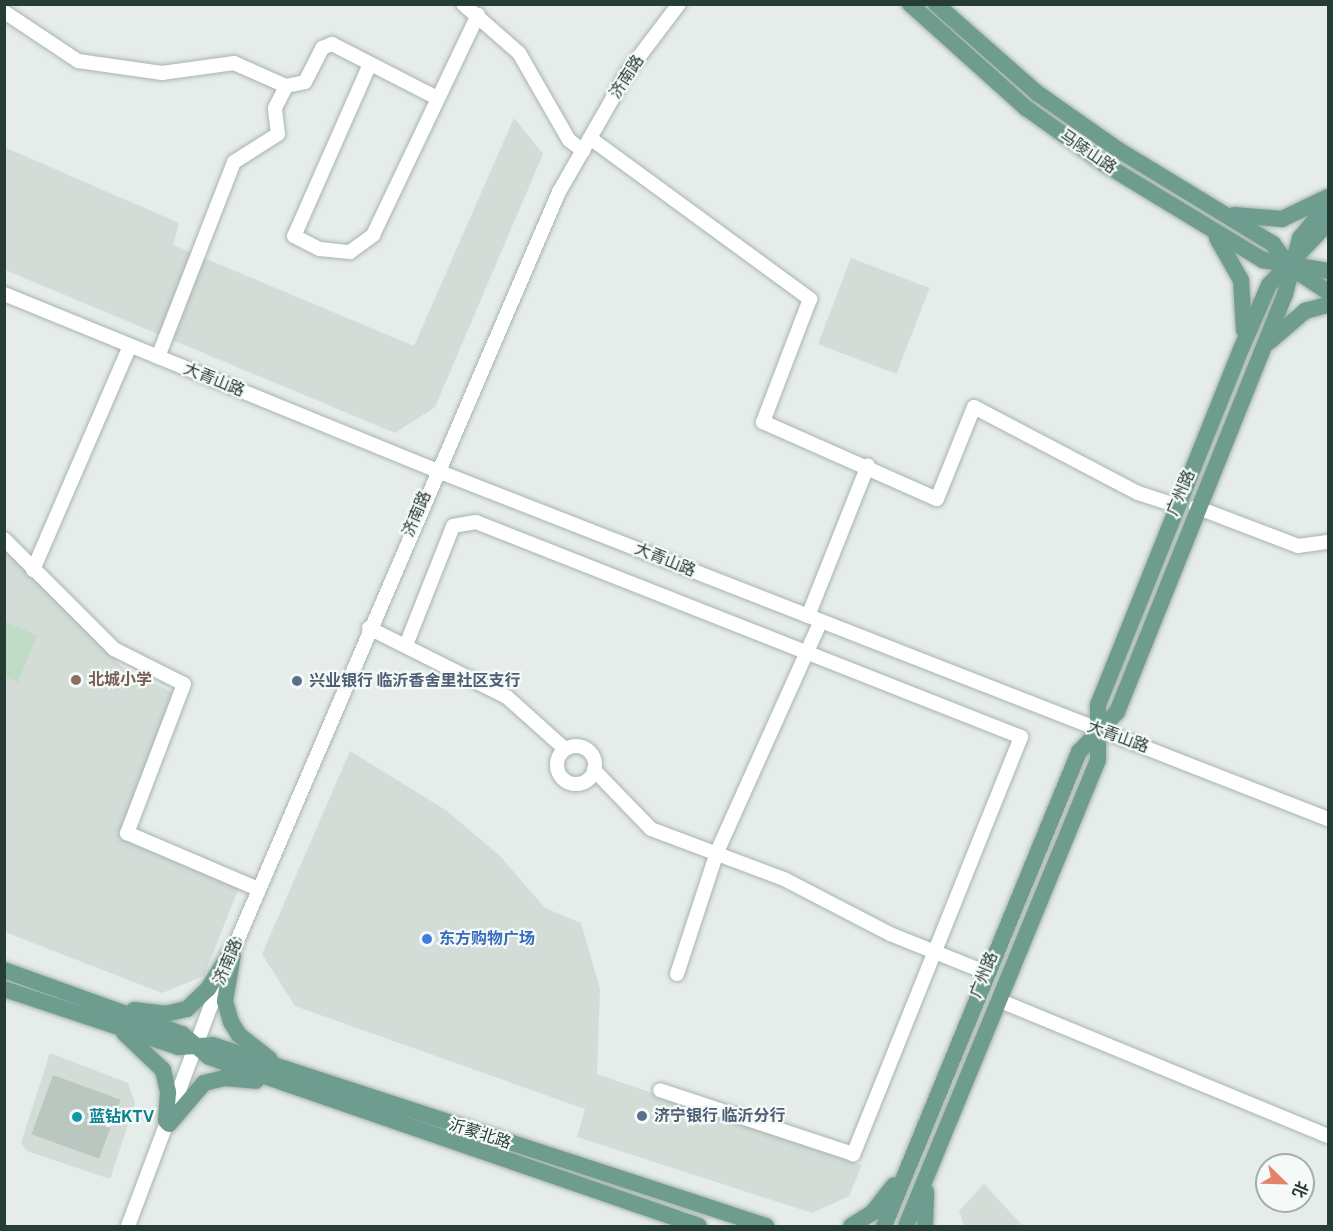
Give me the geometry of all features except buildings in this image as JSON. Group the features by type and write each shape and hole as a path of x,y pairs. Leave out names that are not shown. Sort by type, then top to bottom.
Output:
{"main road":[{"name":"马陵山路","path":"910,4 1026,108 1208,228 1263,260 1329,271"},
{"name":"马陵山路","path":"936,4 1037,93 1215,210 1273,244 1289,266 1329,292"},
{"path":"1215,210 1253,220 1282,219 1329,196"},
{"name":"广州路","path":"884,1227 985,972 1079,752 1118,712 1196,507 1285,294 1289,266 1300,238 1329,204"},
{"name":"广州路","path":"906,1227 1098,760 1098,705 1176,505 1242,347 1269,285 1329,223"},
{"path":"1208,228 1230,254 1241,280 1246,306 1242,347"},
{"path":"1259,354 1282,326 1305,311 1329,305"},
{"path":"103,1013 165,1014 187,1009 208,989 235,945"},
{"path":"235,945 225,1001 231,1022 248,1044 288,1079"},
{"name":"沂蒙北路","path":"4,970 103,1013"},
{"name":"沂蒙北路","path":"4,989 182,1034 209,1057 288,1079 766,1227"},
{"path":"103,1013 163,1070 168,1092 167,1122"},
{"path":"167,1122 204,1083 224,1078 288,1079"},
{"name":"沂蒙北路","path":"288,1079 699,1227"},
{"path":"851,1227 891,1191 917,1142"},
{"path":"925,1227 923,1201 937,1148"}],"street":[{"path":"463,4 519,53 569,140 583,151"},
{"name":"济南路","path":"133,1227 193,1044 435,470 554,202 629,69 679,4"},
{"path":"6,13 78,61 162,74 234,63 286,86 305,82 322,48 332,44 435,97"},
{"path":"370,64 294,236 320,249 350,252 373,236 435,97 478,15"},
{"path":"158,357 234,162 278,134 276,108 286,86"},
{"path":"590,138 810,299 763,422 868,465 937,499 974,407 1138,493 1176,505"},
{"name":"大青山路","path":"4,294 435,470 1098,731 1329,819"},
{"path":"33,570 130,346"},
{"path":"677,974 717,852 806,652 814,618 868,465"},
{"path":"1196,507 1298,546 1329,543"},
{"path":"406,645 453,526 476,522 1021,737 937,952 853,1154 660,1090"},
{"path":"4,539 114,649 184,684 127,833 258,889"},
{"path":"369,628 507,697 565,749 586,748 594,770 651,829 717,852 985,972"},
{"path":"565,749 556,765 562,779 581,783 594,770"},
{"path":"998,1000 1329,1136"},
{"name":"济南路","path":"128,1227 167,1122"}],"shaded area":[{"path":"514,118 543,154 435,407 395,433 5,270 4,147 179,223 173,245 414,346"},
{"path":"851,258 929,288 896,374 818,344"},
{"path":"4,546 121,666 175,694 121,836 239,887 204,976 162,993 5,932"},
{"name":"东方购物广场","path":"350,751 447,811 500,856 545,908 581,923 600,989 597,1074 862,1165 849,1196 812,1213 577,1137 585,1109 295,1006 262,954"},
{"path":"50,1053 128,1083 135,1103 110,1179 27,1151 21,1143"},
{"path":"984,1184 1021,1224 1028,1226 964,1226 959,1211"}],"green space":[{"path":"5,621 37,636 18,682 5,677"}],"place":[{"name":"北城小学","path":"76,680"},
{"name":"兴业银行 临沂香舍里社区支行","path":"297,681"},
{"name":"东方购物广场","path":"427,939"},
{"name":"济宁银行 临沂分行","path":"642,1116"},
{"name":"蓝钻KTV","path":"77,1117"}]}
